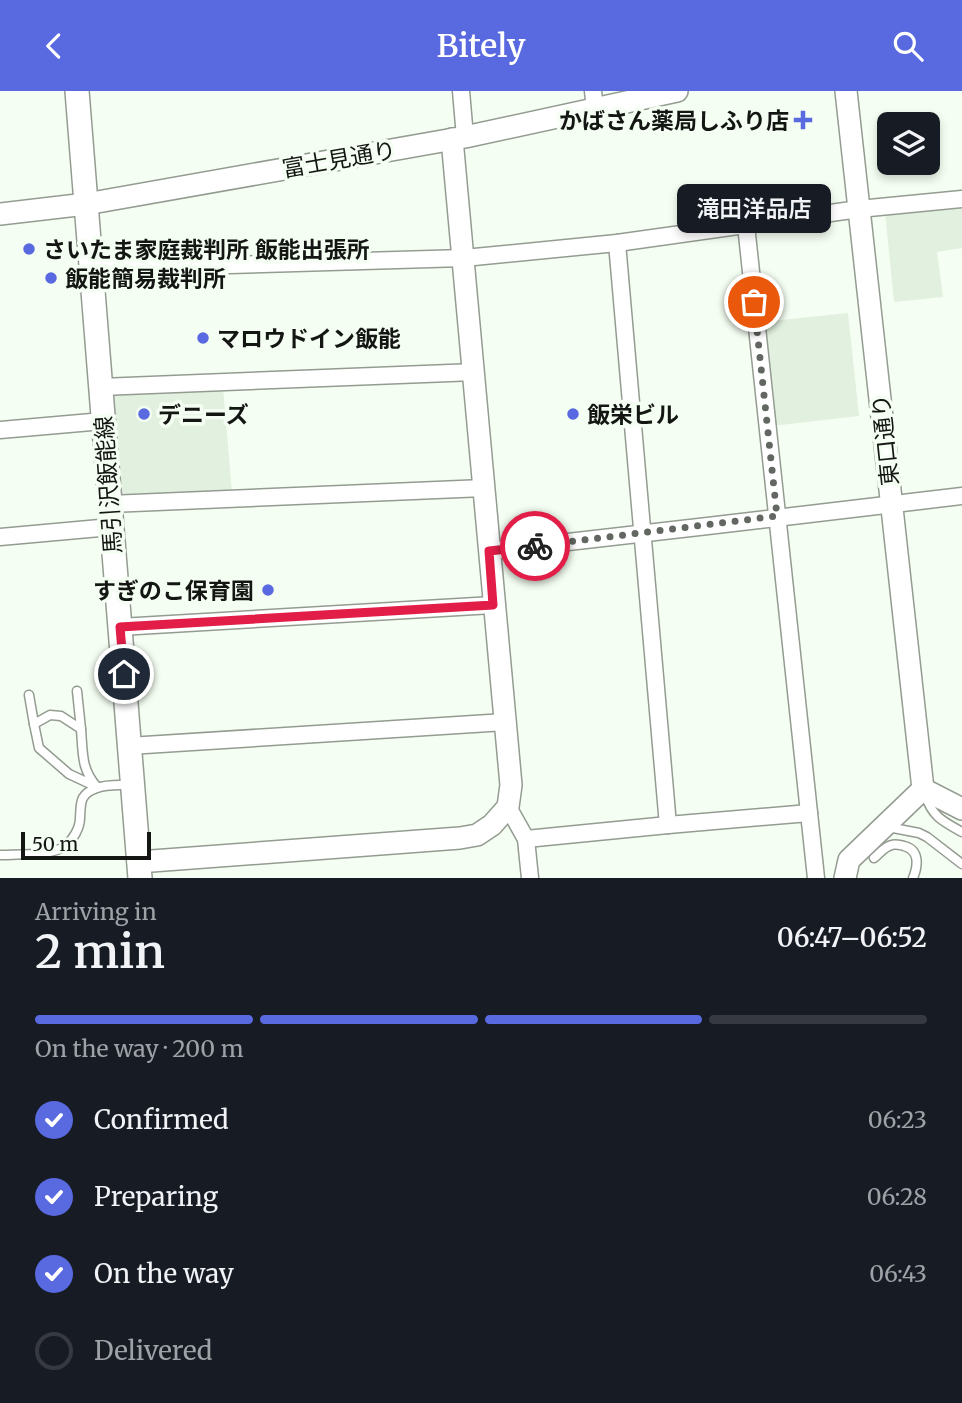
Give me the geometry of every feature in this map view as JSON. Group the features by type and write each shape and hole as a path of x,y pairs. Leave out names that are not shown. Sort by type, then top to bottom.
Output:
{"main road":[{"name":"馬引沢飯能線","path":"77,91 139,870"}],"street":[{"path":"139,870 460,838 477,835 492,825 508,807 511,785 464,258 458,138 461,91"},
{"name":"富士見通り","path":"0,214 86,204 458,138 594,100 677,91"},
{"name":"東口通り","path":"846,91 923,789"},
{"path":"91,269 464,258 617,243 859,209 962,198"},
{"path":"746,225 816,878"},
{"path":"617,243 668,825"},
{"path":"101,387 475,372"},
{"path":"0,430 103,421"},
{"path":"110,504 484,488"},
{"path":"489,551 962,496"},
{"path":"0,537 111,527"},
{"path":"120,627 493,605"},
{"path":"129,746 505,722"},
{"path":"845,878 849,860 923,789 962,809"},
{"path":"508,807 526,839 530,878"},
{"path":"526,839 809,813"}],"lane":[{"path":"77,691 85,768 97,787"},
{"path":"29,695 39,748 69,774 97,787"},
{"path":"34,724 50,715 61,716 81,729"},
{"path":"0,855 54,851 64,847 74,836 80,820 80,804 85,795 97,787 132,784"},
{"path":"923,789 930,809 940,820 962,832"},
{"path":"885,826 919,833 962,864"},
{"path":"874,858 892,845 909,847 915,852 917,860 913,878"}],"shaded area":[{"path":"962,204 962,248 937,252 943,297 894,302 885,212"},
{"path":"848,313 859,416 772,426 761,322"},
{"path":"223,387 232,493 119,499 111,391"}],"way so far":[{"path":"535,546 777,516 754,302"}],"place":[{"name":"かばさん薬局しふり店","path":"803,120"},
{"name":"さいたま家庭裁判所 飯能出張所","path":"29,249"},
{"name":"飯能簡易裁判所","path":"51,278"},
{"name":"滝田洋品店","path":"754,302"},
{"name":"マロウドイン飯能","path":"203,338"},
{"name":"デニーズ","path":"144,414"},
{"name":"飯栄ビル","path":"573,414"},
{"name":"すぎのこ保育園","path":"268,590"}],"route":[{"path":"124,674 120,627 493,605 489,551 535,546"}]}
